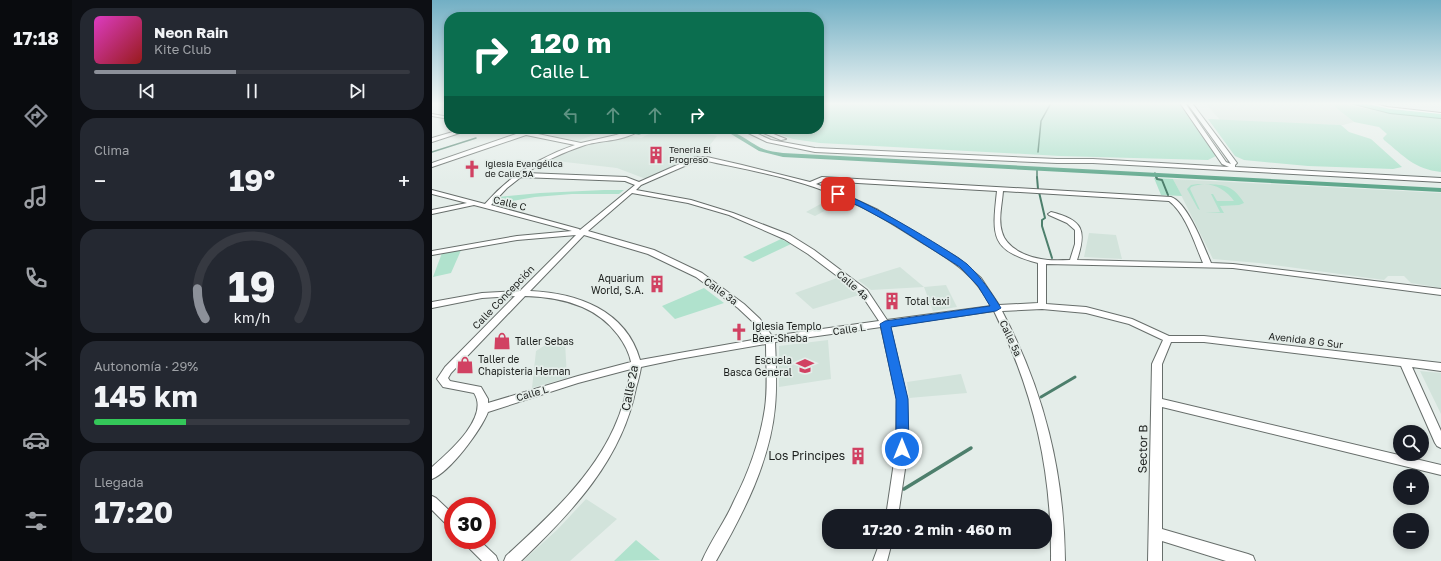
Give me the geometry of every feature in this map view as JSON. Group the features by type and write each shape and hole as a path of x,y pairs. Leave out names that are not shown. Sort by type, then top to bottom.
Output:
{"street":[{"path":"1200,129 1224,163"},
{"path":"1207,129 1232,164"},
{"path":"432,140 452,134"},
{"path":"432,165 522,134"},
{"path":"530,134 582,145"},
{"path":"486,207 493,197 521,175 549,158 582,145 627,134"},
{"path":"753,134 769,141 815,150 1214,167 1441,180"},
{"path":"759,134 820,145 1224,163 1307,169 1441,175"},
{"path":"768,134 790,146"},
{"path":"887,153 913,150 936,155"},
{"name":"Calle Concepción","path":"484,409 483,400 477,390 447,384 442,379 448,370 583,232 631,190 640,184 701,158"},
{"name":"Calle 5a","path":"701,158 766,172 810,184 867,208 949,256 974,275 992,300 1020,357 1037,408 1057,507 1058,561"},
{"path":"1214,167 1232,164 1252,170"},
{"path":"521,175 626,179 640,184"},
{"path":"810,184 828,179 1171,199 1176,202 1182,211 1208,265"},
{"path":"1000,189 998,226 1000,238 1010,248 1020,254 1042,262 1208,265 1260,268 1441,292"},
{"name":"Calle 4a","path":"631,190 713,208 787,237 864,292 885,324 902,399 902,449 893,509"},
{"name":"Calle C","path":"432,192 583,232"},
{"path":"432,212 474,204"},
{"path":"1051,214 1069,220 1078,230 1080,241 1073,262"},
{"name":"Calle 3a","path":"432,253 517,238 583,232 650,252 699,275 741,306 757,321 767,334 770,341"},
{"path":"1042,262 1042,306"},
{"name":"Calle 2a","path":"432,305 477,296 522,293 566,298 587,304 604,314 624,332 636,364 626,412 618,433 603,458 564,510 511,561"},
{"name":"Calle L","path":"484,409 597,373 636,364 770,341 996,308 1042,306 1105,314 1132,322 1168,339"},
{"name":"Avenida 8 G Sur","path":"1168,339 1204,339 1441,367"},
{"name":"Sector B","path":"1155,561 1157,364 1168,339"},
{"path":"709,561 726,533 742,498 764,437 770,409 770,341"},
{"path":"1405,363 1441,443"},
{"path":"1157,402 1441,470"},
{"path":"432,474 454,455 468,437 484,409"},
{"path":"432,502 444,514"},
{"path":"1155,533 1248,561"},
{"path":"479,549 491,561"},
{"path":"880,561 884,549"}],"shaded area":[{"path":"556,134 596,134 578,141 551,136"},
{"path":"649,134 706,134 717,136 703,154 646,179 617,168 548,160 579,147 632,136 641,138"},
{"path":"1173,179 1441,193 1441,288 1411,283 1404,276 1388,276 1384,280 1259,263 1213,259"},
{"path":"835,196 845,200 815,216 806,212"},
{"path":"1089,233 1116,235 1122,259 1084,257"},
{"path":"900,267 924,287 871,290 858,280"},
{"path":"840,277 859,295 813,309 795,293"},
{"path":"946,285 957,307 933,311 924,287"},
{"path":"558,337 565,342 567,378 532,388 536,351"},
{"name":"Escuela Basca General","path":"828,340 831,379 779,387 779,346"},
{"path":"1420,371 1441,373 1441,414"},
{"path":"961,374 967,393 909,398 907,382"},
{"path":"586,499 617,519 570,561 523,561 558,529"}],"green space":[{"path":"824,129 1198,129 1216,156 1208,160 1060,156 820,143 793,139 778,134 824,134"},
{"path":"1215,129 1346,129 1349,132 1371,139 1402,167 1393,169 1308,166 1244,160 1235,156"},
{"path":"1381,129 1441,129 1441,172 1424,168 1410,161 1384,140 1383,138 1387,134"},
{"path":"1154,178 1173,179 1182,196 1161,195"},
{"path":"1202,184 1191,187 1190,189 1200,210 1187,189 1191,185"},
{"path":"1205,184 1219,185 1230,188 1235,191 1244,203 1239,205 1220,206 1224,213 1205,212 1220,212 1211,194 1213,194 1217,201 1234,201 1215,186"},
{"path":"624,190 619,194 572,194 535,197 501,203 496,202 498,197 540,193"},
{"path":"781,239 791,244 753,262 743,257"},
{"path":"462,248 451,273 433,277 442,253"},
{"path":"704,288 724,303 675,319 662,306"},
{"path":"636,540 660,560 614,561"}],"waterway":[{"path":"1038,152 1040,129"},
{"path":"735,134 761,150 783,155 1441,190"},
{"path":"432,152 476,138"},
{"path":"1037,169 1037,177"},
{"path":"1155,173 1157,178"},
{"path":"1037,177 1038,189"},
{"path":"1156,177 1157,179 1162,180 1168,195"},
{"path":"1039,192 1045,218 1042,220 1042,226 1052,258"},
{"path":"1041,397 1075,377"},
{"path":"904,489 971,448"}],"place":[{"name":"Teneria El Progreso","path":"656,155"},
{"name":"Iglesia Evangélica de Calle 5A","path":"472,169"},
{"name":"Aquarium World, S.A.","path":"657,284"},
{"name":"Total taxi","path":"892,301"},
{"name":"Iglesia Templo Beer-Sheba","path":"739,332"},
{"name":"Taller Sebas","path":"502,341"},
{"name":"Taller de Chapisteria Hernan","path":"465,365"},
{"name":"Escuela Basca General","path":"805,366"},
{"name":"Los Principes","path":"858,456"}],"route":[{"path":"838,194 862,204 897,224 963,266 974,275 996,308 885,324 902,399 902,449"}]}
